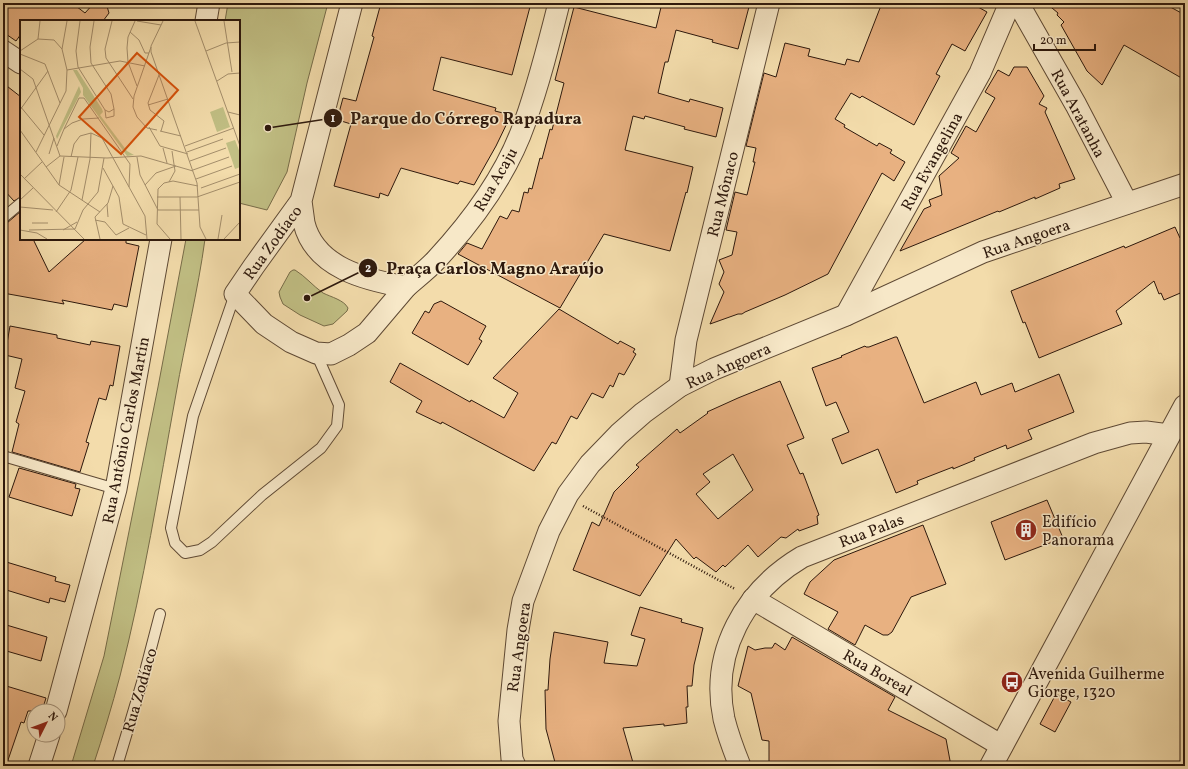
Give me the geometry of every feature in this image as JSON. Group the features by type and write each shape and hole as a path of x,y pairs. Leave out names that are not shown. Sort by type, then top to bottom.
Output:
{"street":[{"path":"206,20 210,3"},
{"name":"Rua Zodíaco","path":"235,294 301,201 352,3"},
{"name":"Rua Acaju","path":"235,294 264,324 291,342 316,353 331,354 367,333 406,287 436,260 472,219 494,185 511,155 525,124 540,79 559,3"},
{"name":"Rua Mônaco","path":"680,386 686,340 769,3"},
{"name":"Rua Evangelina","path":"846,315 980,74 1010,3"},
{"name":"Rua Aratanha","path":"1018,3 1076,105 1127,203"},
{"path":"3,51 20,63"},
{"name":"Rua Angoera","path":"513,764 509,721 518,630 523,601 549,531 566,497 590,464 619,434 643,413 680,386 714,369 846,315 983,252 1185,184"},
{"path":"301,201 305,224 312,241 323,255 336,265 355,275 378,282 406,287"},
{"name":"Rua Antônio Carlos Martin","path":"58,703 116,489 161,240"},
{"path":"991,766 1185,406"},
{"name":"Rua Palas","path":"740,766 724,720 721,700 723,660 737,623 753,599 775,576 802,557 1094,443 1130,433 1146,432 1169,435"},
{"name":"Rua Boreal","path":"753,599 1002,746"},
{"path":"39,766 47,743"}],"lane":[{"path":"3,218 20,204"},
{"path":"235,294 193,416 171,528 175,543 185,553 200,550 212,542 262,495 321,448 337,426 339,405 316,353"},
{"path":"3,456 116,489"},
{"name":"Rua Zodíaco","path":"117,766 143,679 160,614"}],"path":[{"path":"566,497 753,599"}],"shaded area":[{"path":"228,3 328,3 307,83 287,172 267,210 240,203 240,20 225,20"},
{"path":"186,240 205,240 151,535 129,641 93,766 71,766 104,656"},
{"path":"293,270 299,272 323,293 344,303 348,308 347,311 333,324 324,326 300,315 283,304 279,292 290,272"}],"building":[{"path":"3,3 72,3 85,13 94,3 106,3 109,13 104,20 20,20 20,35 16,41 3,32"},
{"path":"381,3 531,3 512,75 441,57 433,90 496,108 495,111 511,115 496,146 474,185 460,181 458,184 401,168 388,196 380,193 379,198 334,186 351,124 338,120 340,109 343,98 356,101 374,37 372,36"},
{"path":"662,3 750,3 738,49 712,42 713,40 676,30 668,62 665,62 658,93 689,102 690,99 723,108 716,137 684,129 685,127 645,116 644,119 633,116 625,150 693,167 670,251 604,234 560,308 458,254 467,243 482,249 500,216 507,219 512,210 519,212 524,192 528,193 529,188 532,189 540,158 542,159 550,129 552,130 564,83 555,80 574,7 656,28"},
{"path":"882,3 971,3 987,12 965,51 952,44 936,74 940,76 914,125 862,96 860,98 851,93 835,119 845,125 844,127 877,146 879,143 892,150 890,153 905,162 894,181 882,173 828,274 742,314 710,324 724,292 719,284 724,272 719,260 732,255 737,232 726,230 735,192 747,195 755,162 753,162 756,148 746,146 764,73 776,77 785,43 810,49 808,56 845,65 847,59 859,62"},
{"path":"1046,3 1163,3 1185,15 1185,80 1124,45 1102,85 1087,71 1061,25 1064,22 1057,15 1058,13"},
{"path":"1014,67 1027,67 1044,96 1039,104 1047,108 1045,112 1075,179 1059,184 1060,188 1035,199 1035,197 999,212 998,211 900,251 924,209 931,206 929,200 942,195 939,176 959,158 951,153 966,126 976,132 995,98 985,92 998,70 1009,76"},
{"path":"3,83 20,96 20,198 14,201 3,189"},
{"path":"20,212 20,240 33,240 49,272 85,240 126,240 126,243 139,246 127,307 114,304 112,310 62,300 64,304 3,293 3,224 7,223"},
{"path":"1175,227 1180,238 1185,236 1185,291 1164,300 1161,293 1159,294 1154,281 1116,311 1122,324 1039,358 1025,322 1023,323 1011,291 1124,246 1125,248"},
{"path":"441,301 486,326 479,339 482,341 468,365 412,333 425,311 429,313 434,304"},
{"path":"559,309 618,344 620,341 635,349 633,352 636,354 624,375 619,373 613,387 610,385 603,398 592,393 577,419 571,416 556,444 552,442 534,471 442,422 441,424 416,412 422,401 390,382 400,363 470,402 471,400 504,418 518,393 493,378"},
{"path":"10,326 57,335 57,338 90,345 91,341 120,346 113,386 110,385 106,400 99,398 86,442 89,443 80,472 12,452 19,424 16,422 25,391 15,388 22,359 5,355"},
{"path":"897,337 924,403 976,382 981,395 1012,383 1015,392 1059,374 1074,412 1028,430 1032,439 1007,449 1006,445 974,458 975,460 953,469 953,467 917,481 918,484 896,493 878,449 842,464 832,439 849,432 836,402 826,406 812,368 842,357 841,356 865,346 869,347"},
{"path":"780,381 804,438 787,445 800,474 803,473 819,515 817,516 818,524 799,531 798,529 786,538 781,537 758,557 748,545 725,567 723,565 716,572 696,557 694,559 676,539 640,596 573,570 592,522 599,526 614,492 639,467 636,465 677,429 680,433 708,413 707,412","holes":["733,454 753,490 718,519 696,494 710,482 703,474"]},
{"path":"19,468 76,484 75,488 80,489 72,516 9,497"},
{"name":"Edifício Panorama","path":"1047,500 1063,538 1005,560 991,522"},
{"path":"923,525 946,584 911,597 892,632 888,635 883,635 865,625 855,645 828,629 838,612 804,594 810,582 834,560"},
{"path":"3,561 56,577 55,581 70,585 65,602 50,598 49,603 3,589"},
{"path":"640,607 682,619 681,622 703,628 694,665 692,686 687,686 687,723 623,728 634,766 556,766 546,729 545,690 548,690 550,659 554,632 608,642 604,663 637,666 645,639 631,635"},
{"path":"3,624 47,637 41,661 3,650"},
{"path":"792,637 895,697 888,710 946,739 951,766 769,766 769,741 762,740 751,693 738,686 748,646 755,650 772,648 775,643 785,650"},
{"path":"3,685 46,698 44,703 26,703 26,717 24,723 21,722 6,766 3,766"},
{"path":"1056,694 1071,702 1055,732 1040,724"}],"place":[{"name":"Parque do Córrego Rapadura","path":"268,128"},
{"name":"Praça Carlos Magno Araújo","path":"307,298"},
{"name":"Edifício Panorama","path":"1026,530"},
{"name":"Avenida Guilherme Giorge, 1320","path":"1012,682"}]}
